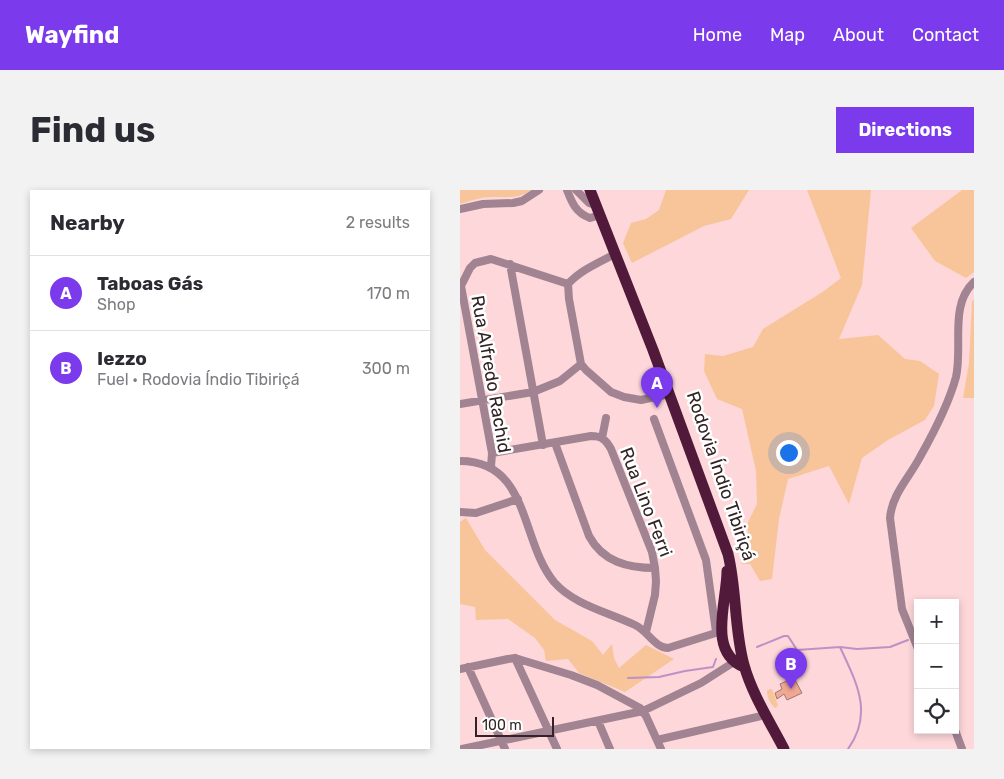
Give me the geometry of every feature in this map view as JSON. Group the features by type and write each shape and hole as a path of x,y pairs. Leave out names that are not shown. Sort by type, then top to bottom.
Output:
{"highway":[{"name":"Rodovia Índio Tibiriçá","path":"590,190 726,547 734,584 739,665 784,749"},
{"name":"Rodovia Índio Tibiriçá","path":"596,190 644,311 724,529 735,567 753,676 769,712 789,749"},
{"path":"726,547 727,582 719,632 725,651 739,665"}],"street":[{"path":"460,210 483,204 522,201 539,190"},
{"path":"567,190 575,207 580,213 590,218 598,210 576,190"},
{"path":"615,254 590,266 568,284 581,364 611,392 624,397 642,400 668,394"},
{"path":"460,287 470,268 475,263 491,259 568,284"},
{"path":"510,264 543,446"},
{"path":"915,644 908,630 902,609 890,518 891,508 895,495 921,456 951,390 958,363 959,313 962,300 968,288 974,282"},
{"name":"Rua Alfredo Rachid","path":"460,287 492,454 491,467"},
{"path":"460,404 533,392 560,381 581,364"},
{"path":"602,438 606,418"},
{"path":"460,461 491,467 506,479 518,499 540,557 555,583 565,592 588,605 633,624 646,632 657,645 662,648 668,648 719,632 706,560 654,419"},
{"name":"Rua Lino Ferri","path":"492,454 592,436 606,440 648,543 656,568 654,595 646,632"},
{"path":"555,443 594,546 609,558 631,567 656,568"},
{"path":"460,512 476,513 518,499"},
{"path":"515,658 558,749"},
{"path":"505,749 464,668 515,658 597,685 635,705 643,711 661,749"},
{"path":"462,749 643,711 739,665"},
{"path":"657,740 766,714"},
{"path":"598,721 610,749"},
{"path":"956,734 962,749"}],"shaded area":[{"path":"460,190 532,190 517,196 475,199 460,204"},
{"path":"666,190 749,190 731,219 704,226 632,263 623,243 631,223 646,219 659,210"},
{"path":"807,190 871,190 862,285 839,339 878,335 905,359 920,361 939,374 934,406 925,420 888,440 862,458 849,504 829,466 788,479 779,519 772,579 760,581 750,564 742,564 741,554 751,550 747,524 757,504 756,471 742,409 717,399 704,371 705,354 723,356 753,347 763,329 824,291 841,278"},
{"path":"962,190 974,190 974,272 966,278 935,261 911,228"},
{"path":"974,299 974,398 963,398 969,363 972,302"},
{"path":"466,518 485,550 555,620 592,641 603,655 612,644 614,658 619,668 646,645 674,659 625,692 579,673 568,659 546,661 544,650 535,638 508,619 476,620 475,607 460,604 460,522"},
{"path":"772,689 778,705 776,708 768,696 767,691"}],"building":[{"path":"794,678 802,693 787,700 784,694 777,699 775,693 782,689 780,684"}],"waterway":[{"path":"757,647 784,636 788,636 797,650 840,647 857,649 890,647 908,640"},
{"path":"840,647 852,673 860,698 861,710 856,736 848,749"},
{"path":"628,678 659,677 713,667 716,659"}],"place":[{"name":"Taboas Gás","path":"657,408"},
{"name":"Iezzo","path":"791,689"}]}
